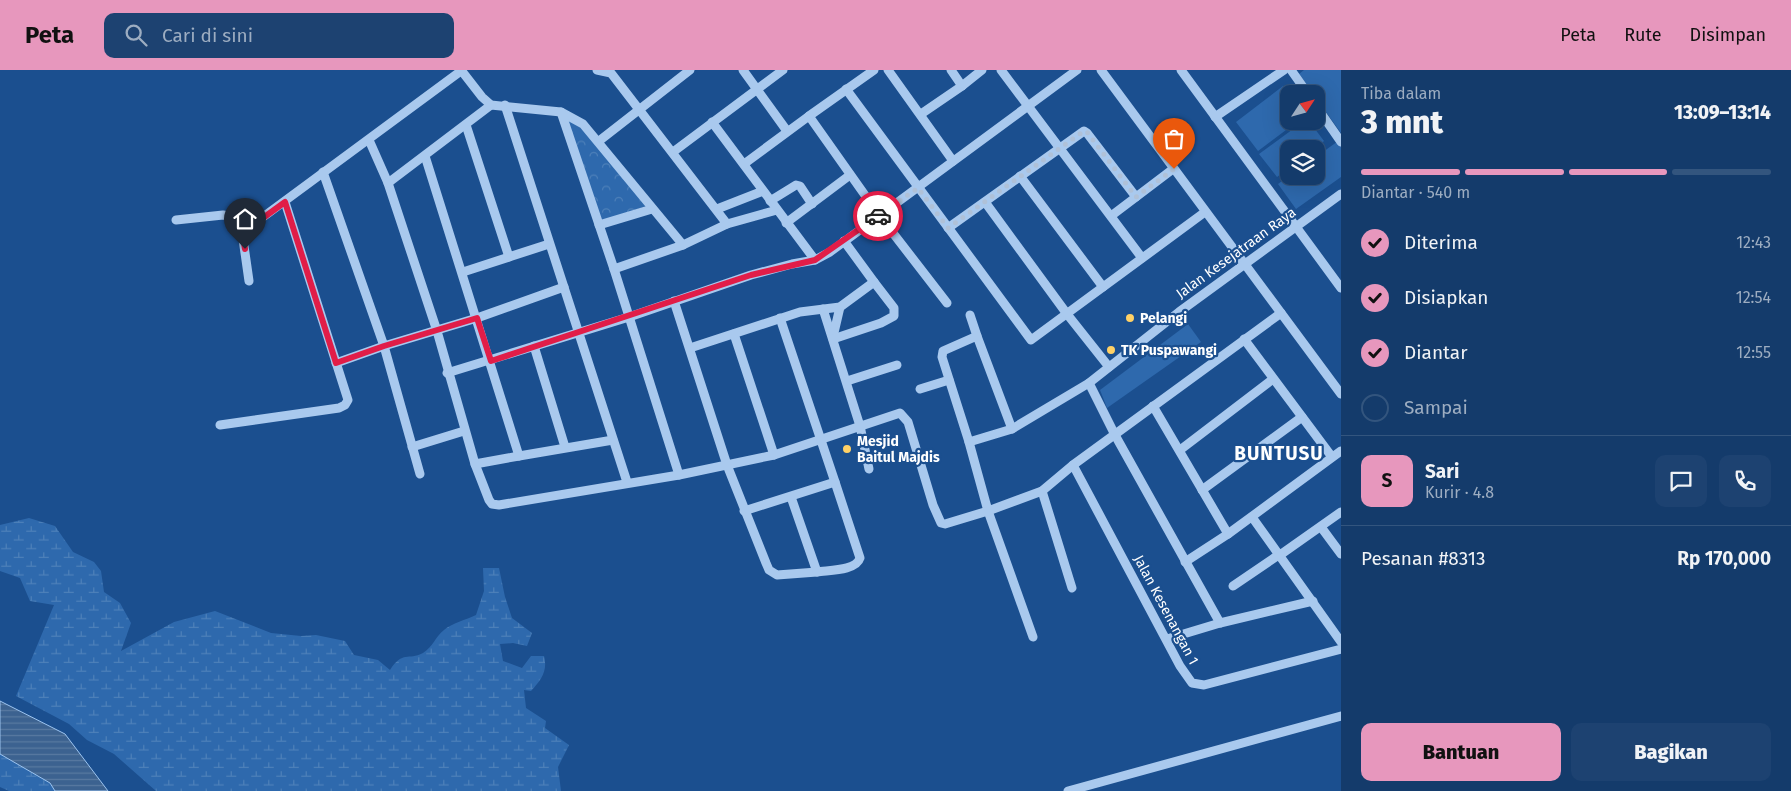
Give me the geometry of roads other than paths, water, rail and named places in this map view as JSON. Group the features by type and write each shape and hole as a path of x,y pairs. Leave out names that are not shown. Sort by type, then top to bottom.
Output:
{"street":[{"path":"176,220 222,215 240,218 263,218 322,172 369,140 461,70 482,97 491,105"},
{"path":"597,70 613,72 727,224"},
{"path":"599,141 690,70"},
{"path":"743,70 787,131"},
{"path":"673,152 756,88 783,70"},
{"path":"744,164 787,131 874,70"},
{"path":"888,70 953,161"},
{"path":"950,70 962,86"},
{"path":"921,114 982,70"},
{"path":"1001,70 1142,258"},
{"path":"447,373 491,361 578,331 629,317 751,275 815,260 918,188 1077,70"},
{"path":"1101,70 1341,394"},
{"path":"1181,70 1341,288"},
{"path":"1215,117 1284,70"},
{"path":"1291,70 1302,85"},
{"path":"846,89 1031,340 1205,212"},
{"path":"388,183 491,105 561,112 584,124 683,245"},
{"path":"505,105 627,482"},
{"path":"561,112 614,269 678,475"},
{"path":"809,116 879,215 946,303"},
{"path":"1325,119 1341,142"},
{"path":"712,122 815,260"},
{"path":"466,125 509,257"},
{"path":"948,228 1080,133 1087,132 1136,197"},
{"path":"369,140 388,183 437,330 447,373 475,464 489,500 496,505 678,475 774,455 900,412 904,414 910,427 933,506 941,522 945,524 988,511 1042,491 1073,465 1280,313"},
{"path":"425,156 491,361 519,456"},
{"path":"1111,216 1174,169"},
{"path":"322,172 384,346 420,474"},
{"path":"786,223 850,175"},
{"path":"1020,176 1103,287"},
{"path":"770,201 796,185 800,186 812,204"},
{"path":"717,209 764,191"},
{"name":"Jalan Kesejatraan Raya","path":"969,442 1012,429 1089,383 1179,312 1341,194"},
{"path":"220,425 344,406 348,400 285,202"},
{"path":"985,202 1067,314 1109,367"},
{"path":"599,224 652,209"},
{"path":"614,269 683,245 727,224 777,210"},
{"path":"240,218 249,281"},
{"path":"833,338 881,324 894,316 894,308 844,241"},
{"path":"463,272 550,244"},
{"path":"690,348 780,318 840,307 874,282"},
{"path":"336,363 384,346 477,318 564,287"},
{"path":"674,301 727,465 744,511 759,541 766,562 773,573 783,575 845,568 855,564 860,558 780,318"},
{"path":"833,338 840,307"},
{"path":"823,309 860,426 869,469"},
{"path":"970,315 1012,429"},
{"path":"734,334 774,455"},
{"path":"977,336 943,351 942,357 969,442 988,511 1033,637"},
{"path":"1244,339 1332,457"},
{"path":"534,346 566,447"},
{"path":"847,381 897,365"},
{"path":"1180,450 1274,379"},
{"path":"920,388 949,380"},
{"path":"1089,383 1114,435 1220,623"},
{"path":"1153,406 1228,534"},
{"path":"1202,490 1302,417"},
{"path":"412,446 464,431"},
{"path":"475,464 613,440"},
{"path":"1185,562 1252,517 1341,451"},
{"name":"Jalan Kesenangan 1","path":"1073,465 1188,679 1196,685 1204,685 1341,649"},
{"path":"744,511 834,482"},
{"path":"1042,491 1072,588"},
{"path":"791,497 816,572"},
{"path":"1233,586 1341,512"},
{"path":"1252,517 1341,642"},
{"path":"1321,527 1341,554"},
{"path":"1167,639 1220,623 1313,601"},
{"path":"1068,791 1341,716"}],"place":[{"name":"Pelangi","path":"1130,318"},
{"name":"TK Puspawangi","path":"1111,350"},
{"name":"Mesjid Baitul Majdis","path":"847,449"}],"district":[{"name":"BUNTUSU","path":"1279,453"}]}
